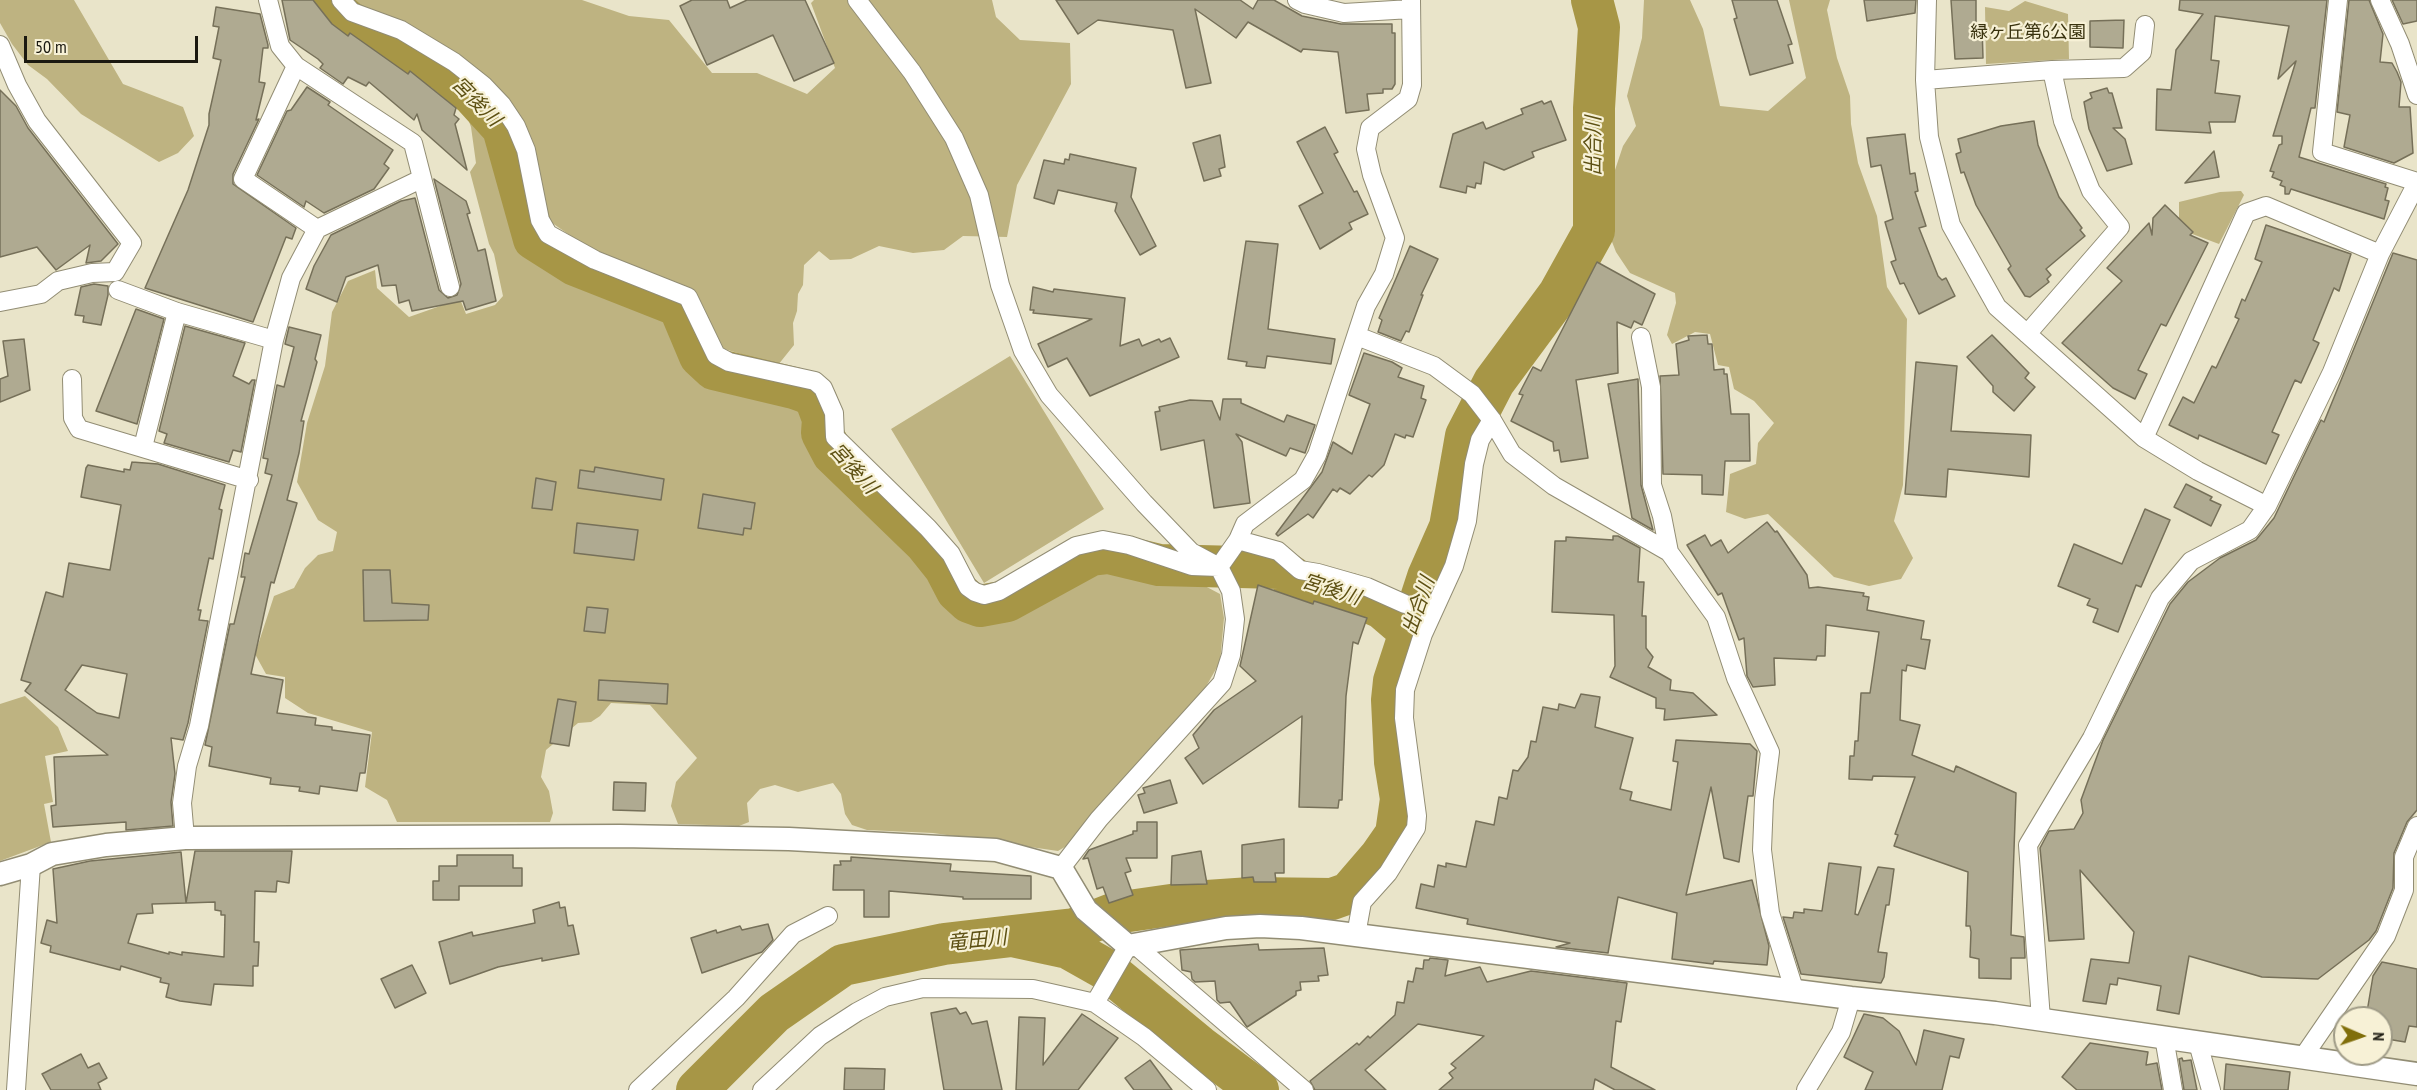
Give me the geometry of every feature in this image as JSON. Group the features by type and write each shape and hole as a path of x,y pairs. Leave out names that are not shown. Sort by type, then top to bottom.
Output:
{"street":[{"path":"268,0 280,46 296,66 413,143 450,288"},
{"path":"341,0 352,12 402,30 454,62 502,105 516,126 526,150 540,220 548,234 595,260 687,297 716,356 729,362 815,381 823,388 834,414 835,437 928,528 951,554 969,587 975,592 984,595 999,591 1076,546 1103,540 1129,545 1192,566 1219,567"},
{"path":"857,0 912,72 954,138 979,195 999,285 1023,351 1049,395 1144,503 1191,552 1219,567 1231,591 1235,619 1231,655 1222,683 1099,819 1061,868"},
{"path":"1219,567 1238,540 1245,524 1303,480 1317,455 1366,306 1384,274 1395,238 1372,175 1366,148 1370,128 1408,99 1412,85 1411,4 1344,14 1297,0"},
{"path":"1927,0 1925,80 1929,137 1951,225 1997,307 2144,438 2198,471 2267,506"},
{"path":"2041,1020 2028,845 2092,738 2160,598 2191,561 2250,530 2267,506 2332,372 2380,254 2417,182 2322,152 2338,0"},
{"path":"2380,0 2400,44 2417,95"},
{"path":"1925,80 2052,70 2124,68 2142,52 2145,25"},
{"path":"0,45 37,121 132,243 116,272 92,273 58,281 41,294 0,302"},
{"path":"296,66 243,180 317,229"},
{"path":"2027,334 2120,227 2091,191 2063,121 2052,70"},
{"path":"185,838 182,803 187,766 199,726 249,480 274,340 291,278 317,229 421,179"},
{"path":"2144,438 2246,213 2266,206 2380,254"},
{"path":"118,290 177,312 274,340"},
{"path":"143,447 177,312"},
{"path":"1357,336 1434,366 1472,394 1492,420 1512,454 1554,486 1669,552 1716,616 1736,678 1770,752 1764,800 1762,850 1770,913 1794,989"},
{"path":"1641,337 1652,387 1652,485 1662,516 1669,552"},
{"path":"72,379 73,418 80,429 249,480"},
{"path":"1356,935 1362,902 1388,873 1416,828 1404,718 1405,690 1423,634 1454,566 1467,521 1474,464 1480,440 1492,420"},
{"path":"1238,540 1278,551 1300,570 1367,587 1405,604"},
{"path":"2303,1057 2386,936 2404,890 2404,857 2417,826"},
{"path":"0,874 31,865 51,854 106,845 185,838 522,834 789,839 996,850 1061,868 1086,910 1304,1090"},
{"path":"15,1090 31,865"},
{"path":"638,1090 736,998 793,934 828,916"},
{"path":"1125,942 1260,926 1356,935 2041,1020 2417,1074"},
{"path":"1095,1003 1125,942"},
{"path":"762,1090 820,1036 885,997 923,988 1033,989 1095,1003 1144,1037 1207,1090"},
{"path":"1806,1090 1841,1032 1851,998"},
{"path":"2163,1036 2173,1090"},
{"path":"2198,1042 2211,1090"}],"green space":[{"path":"0,0 74,0 123,84 183,107 194,136 178,153 159,162 81,114 47,79 28,65 12,44 0,23"},
{"path":"351,0 582,0 629,16 669,20 712,73 757,73 807,94 835,68 811,3 814,0 992,0 996,17 1020,40 1070,43 1071,84 1017,185 1007,237 963,236 944,250 913,253 879,246 851,259 830,260 819,251 804,265 803,285 798,294 797,311 793,323 794,345 778,365 721,348 704,308 689,288 588,248 548,220 503,94"},
{"path":"1644,0 1690,0 1703,29 1720,106 1768,111 1806,78 1789,0 1830,0 1827,10 1837,58 1850,96 1851,124 1858,163 1877,216 1887,287 1907,319 1903,485 1894,521 1913,558 1901,579 1869,586 1834,577 1768,514 1745,519 1726,512 1730,474 1756,464 1758,443 1774,423 1754,401 1734,389 1729,367 1718,365 1710,334 1695,332 1672,344 1667,335 1676,303 1675,293 1630,273 1616,252 1607,229 1609,188 1623,146 1636,126 1627,96 1642,38"},
{"name":"緑ヶ丘第6公園","path":"2025,1 2068,14 2069,59 1986,64 1985,7 2009,11"},
{"path":"471,102 491,121 514,170 522,218 530,242 571,268 677,312 693,350 704,369 740,382 789,391 809,398 816,406 817,434 825,452 898,521 937,563 955,600 979,613 1003,607 1091,560 1117,559 1143,570 1167,571 1188,577 1220,594 1224,618 1220,662 1204,690 1108,795 1068,845 1058,851 933,833 867,830 852,825 845,814 841,794 833,783 798,792 775,785 760,789 747,803 749,822 739,826 678,824 671,806 676,782 697,758 650,705 611,703 600,716 591,722 578,723 546,750 541,777 549,791 553,813 550,822 397,822 387,800 365,787 372,732 308,713 285,698 285,677 266,674 255,654 274,596 294,588 305,568 318,555 333,551 337,532 318,520 297,482 307,423 325,366 332,312 348,281 375,270 377,288 409,317 460,299 466,314 495,305 503,296 494,254 489,244 470,172 476,163 471,127 463,105"},
{"path":"2241,191 2244,195 2219,244 2179,229 2179,202 2220,192"},
{"path":"1010,356 1104,509 984,583 891,429"},
{"path":"25,696 58,727 68,751 45,756 53,802 44,804 51,842 0,861 0,704"}],"building":[{"path":"282,0 313,0 332,24 348,36 350,33 408,74 410,71 456,108 454,115 459,119 455,124 467,170 422,130 417,114 414,120 369,82 366,86 348,77 343,84 320,68 323,64 318,59 290,40"},
{"path":"692,0 727,0 730,8 747,0 805,0 834,63 794,81 773,35 707,65 680,6"},
{"path":"1056,0 1240,0 1253,9 1258,0 1274,0 1302,16 1341,24 1392,24 1392,33 1395,33 1395,84 1392,89 1383,89 1383,93 1367,94 1369,110 1346,113 1338,52 1303,49 1301,52 1248,22 1236,38 1195,9 1211,83 1186,88 1173,30 1098,20 1078,34"},
{"path":"1732,0 1777,0 1792,44 1788,45 1793,63 1750,75 1734,19 1737,18"},
{"path":"1864,0 1916,0 1915,13 1867,21"},
{"path":"1951,0 1976,0 1976,26 1982,26 1983,58 1955,59"},
{"path":"2180,0 2327,0 2315,108 2311,108 2299,157 2386,184 2385,187 2388,188 2385,200 2389,201 2384,219 2291,189 2289,194 2285,194 2285,187 2280,185 2282,181 2272,177 2274,172 2270,171 2279,145 2282,144 2282,136 2273,136 2296,61 2278,79 2289,26 2215,16 2211,60 2219,61 2215,93 2240,96 2235,122 2209,122 2211,133 2156,130 2157,89 2171,90 2176,50 2203,14 2179,10"},
{"path":"2349,0 2369,0 2383,34 2380,62 2392,63 2401,82 2399,107 2410,107 2413,153 2394,163 2344,147 2350,115 2337,112"},
{"path":"2392,0 2417,0 2417,21 2403,24"},
{"path":"216,7 260,14 268,45 268,48 263,48 259,82 265,83 256,120 259,119 233,174 233,184 296,228 292,239 286,237 253,322 145,288 188,190 209,125 209,114 221,60 213,58 219,27 213,26"},
{"path":"2124,20 2123,48 2090,47 2090,21"},
{"path":"307,87 330,102 328,105 393,150 384,164 389,168 374,189 324,213 306,201 304,207 257,175 287,111 291,110"},
{"path":"2107,88 2109,93 2112,93 2122,128 2113,128 2125,139 2132,164 2107,171 2089,129 2084,102 2092,98 2090,93"},
{"path":"0,90 16,106 28,128 118,244 101,261 86,263 90,245 56,270 37,247 0,257"},
{"path":"1542,101 1544,104 1551,101 1566,140 1532,152 1534,157 1504,170 1484,162 1481,184 1476,183 1475,188 1467,186 1466,193 1440,187 1453,134 1483,122 1486,129 1523,114 1521,109"},
{"path":"2034,121 2038,145 2059,197 2082,228 2080,230 2085,236 2046,269 2051,275 2047,279 2049,282 2030,297 2025,296 2008,269 2011,266 1976,205 1964,172 1961,173 1956,154 1961,152 1958,139 2001,126"},
{"path":"1325,127 1338,152 1334,154 1368,214 1349,223 1352,229 1320,249 1299,206 1323,193 1297,142"},
{"path":"1905,134 1910,174 1915,173 1918,191 1915,192 1926,226 1919,228 1938,276 1942,280 1946,278 1955,296 1919,314 1904,283 1900,284 1891,262 1896,260 1885,222 1893,219 1881,165 1871,167 1867,138"},
{"path":"1220,135 1225,167 1219,169 1221,176 1204,181 1193,143"},
{"path":"2214,151 2219,177 2185,183"},
{"path":"1070,154 1136,168 1131,197 1156,246 1140,255 1115,211 1117,203 1058,190 1054,204 1034,198 1044,160 1064,164 1065,159 1069,160"},
{"path":"434,179 466,201 470,213 467,214 478,251 485,249 496,301 466,310 463,301 412,311 409,300 399,303 396,285 382,286 378,265 346,277 337,302 306,289 314,266 331,235 401,201 415,198 439,290 448,298 457,295 461,284"},
{"path":"2165,205 2193,232 2190,235 2208,243 2166,326 2161,324 2138,370 2147,374 2135,399 2113,388 2062,343 2122,281 2107,268 2149,223 2152,235 2153,218"},
{"path":"2266,225 2351,254 2339,291 2334,288 2313,340 2319,343 2301,383 2295,380 2272,432 2279,435 2266,464 2199,435 2198,439 2169,425 2183,397 2194,403 2212,366 2216,368 2239,319 2235,317 2242,299 2245,301 2262,262 2255,259"},
{"path":"1246,241 1278,244 1268,329 1335,339 1331,364 1267,356 1265,368 1246,366 1247,362 1228,359"},
{"path":"1410,246 1438,259 1421,295 1423,295 1409,332 1406,331 1401,341 1378,332 1382,320 1379,318"},
{"path":"2393,253 2417,260 2417,810 2407,822 2394,853 2393,888 2376,931 2369,940 2318,979 2262,977 2189,956 2179,1014 2157,1010 2161,986 2118,978 2117,985 2110,984 2106,1004 2083,1001 2091,959 2129,963 2134,932 2080,870 2084,939 2049,941 2040,848 2049,831 2074,829 2083,813 2081,800 2103,740 2170,604 2188,582 2220,558 2256,540 2274,518 2321,420 2324,422"},
{"path":"1597,262 1655,294 1642,325 1634,321 1631,328 1617,322 1618,373 1576,380 1588,458 1561,462 1559,450 1554,451 1553,442 1511,421 1523,395 1519,394 1533,367 1541,371"},
{"path":"94,284 108,286 101,325 83,322 84,316 75,315 81,287"},
{"path":"1033,287 1053,292 1054,289 1125,298 1120,346 1139,339 1142,346 1159,339 1161,342 1170,338 1179,357 1090,396 1067,358 1048,367 1038,344 1092,319 1033,313 1034,310 1030,310"},
{"path":"136,309 164,319 137,424 96,411"},
{"path":"185,326 245,343 233,376 249,384 255,380 241,452 233,450 229,462 164,443 167,434 159,431"},
{"path":"289,327 321,335 315,359 317,362 301,421 304,421 299,453 287,500 297,503 274,583 271,582 251,674 283,680 277,713 316,718 315,725 332,727 332,730 370,735 365,773 360,773 357,791 320,786 319,794 299,791 300,787 270,784 271,778 209,766 212,747 205,745 230,624 234,624 245,577 241,577 245,553 249,554 272,475 265,473 268,459 263,458 277,385 284,387 294,347 285,344"},
{"path":"1707,335 1708,344 1712,344 1714,370 1724,369 1724,374 1727,374 1731,414 1749,414 1750,461 1725,461 1723,495 1702,494 1702,475 1663,474 1660,376 1679,375 1676,344 1689,340 1688,336"},
{"path":"1992,335 2029,373 2025,378 2035,387 2014,411 1993,392 1993,386 1967,357"},
{"path":"24,339 30,390 0,402 0,379 8,376 3,341"},
{"path":"1364,353 1392,362 1402,368 1398,377 1424,386 1421,398 1426,400 1413,437 1406,435 1405,438 1395,434 1384,465 1372,477 1369,475 1350,494 1340,488 1337,492 1333,489 1313,518 1308,514 1278,536 1276,534 1322,472 1333,442 1352,454 1370,404 1349,395"},
{"path":"1916,362 1957,366 1951,431 2031,435 2029,477 1948,469 1946,497 1905,494"},
{"path":"1638,379 1641,485 1653,530 1632,518 1608,384"},
{"path":"1223,399 1241,399 1241,403 1284,422 1287,415 1315,425 1305,453 1290,448 1286,456 1236,434 1242,442 1250,503 1214,508 1204,440 1161,450 1155,412 1160,411 1159,407 1190,400 1212,401 1220,420"},
{"path":"132,462 158,464 225,485 219,509 222,510 213,559 209,558 198,610 201,610 199,620 208,621 188,723 183,740 171,738 175,774 171,802 173,826 126,830 126,822 53,827 51,806 56,805 54,757 108,755 25,691 31,683 21,680 46,592 63,597 69,563 110,570 121,505 81,497 86,468 88,465 124,472 124,469 130,470","holes":["82,665 127,674 119,718 97,713 65,690"]},
{"path":"595,467 664,479 661,500 578,488 580,470 594,472"},
{"path":"536,478 556,482 552,510 532,508"},
{"path":"2186,484 2212,497 2210,500 2221,505 2211,526 2174,507"},
{"path":"703,494 755,503 751,529 744,528 743,535 698,528"},
{"path":"2145,509 2170,520 2141,587 2136,585 2118,632 2093,622 2098,609 2087,605 2090,599 2058,586 2074,544 2122,564"},
{"path":"1767,522 1775,532 1777,531 1807,575 1809,588 1818,587 1864,593 1863,596 1869,597 1867,610 1924,621 1921,639 1930,640 1925,669 1907,665 1906,671 1902,670 1900,720 1920,725 1912,755 1954,772 1956,766 2016,793 2011,935 2024,937 2025,958 2011,958 2011,979 1979,978 1979,959 1970,957 1971,932 1970,926 1966,926 1968,872 1894,846 1898,835 1895,834 1915,777 1873,776 1872,780 1849,779 1850,756 1854,756 1855,741 1858,741 1861,693 1870,693 1879,632 1826,625 1825,656 1817,656 1816,660 1774,658 1775,685 1753,687 1747,676 1744,638 1739,640 1722,593 1718,595 1687,545 1705,535 1711,546 1721,540 1728,553"},
{"path":"577,523 638,530 634,560 574,553"},
{"path":"1613,536 1618,536 1640,548 1638,582 1644,582 1642,616 1646,616 1646,648 1653,657 1648,667 1671,680 1670,690 1693,693 1717,715 1664,720 1665,709 1656,708 1656,698 1610,677 1615,666 1614,615 1552,612 1555,541 1566,541 1566,537 1613,540"},
{"path":"363,570 390,570 392,603 429,605 428,620 364,621"},
{"path":"1258,585 1313,604 1314,601 1367,618 1358,644 1353,642 1346,696 1342,800 1339,800 1338,808 1299,807 1302,716 1203,784 1185,758 1199,748 1193,735 1214,710 1256,681 1240,666"},
{"path":"587,607 608,609 605,633 584,631"},
{"path":"599,680 668,684 667,704 598,700"},
{"path":"1581,694 1600,697 1595,727 1633,738 1620,789 1632,792 1630,800 1671,810 1678,762 1673,761 1676,740 1750,744 1757,751 1753,796 1748,796 1739,862 1724,858 1711,787 1686,895 1752,880 1769,946 1767,965 1714,961 1713,964 1672,959 1677,913 1618,897 1608,953 1556,947 1570,943 1467,924 1468,919 1416,908 1421,884 1434,887 1438,865 1446,867 1446,863 1466,867 1476,821 1494,825 1499,797 1507,799 1513,770 1518,771 1528,757 1531,741 1536,742 1543,707 1558,710 1559,704 1575,708"},
{"path":"558,699 576,702 569,746 550,743"},
{"path":"1170,780 1177,803 1144,813 1138,795 1145,793 1143,788"},
{"path":"614,782 646,783 645,811 613,810"},
{"path":"1137,822 1157,822 1157,858 1126,858 1131,871 1125,873 1133,895 1109,903 1103,887 1097,889 1088,858 1083,859 1089,850 1133,834 1133,831 1137,831"},
{"path":"1284,839 1284,873 1275,873 1276,882 1254,882 1253,877 1242,878 1242,845"},
{"path":"195,851 292,851 289,883 277,881 276,892 255,891 254,942 259,942 258,966 253,966 253,986 214,984 211,1005 166,997 169,984 160,982 161,978 121,966 120,970 50,952 51,946 41,943 47,920 57,923 53,869 90,861 181,852 186,903","holes":["215,902 215,910 225,915 224,957 182,952 182,955 169,952 169,954 128,943 137,914 153,913 152,904"]},
{"path":"1201,851 1207,884 1171,885 1172,856"},
{"path":"457,855 513,855 513,868 522,868 522,886 459,886 459,900 433,900 433,881 439,881 439,866 457,866"},
{"path":"851,857 951,864 950,871 1031,876 1031,899 963,899 963,897 889,891 889,917 864,917 864,890 833,890 834,865 841,865 840,861 851,861"},
{"path":"1829,863 1861,867 1855,914 1858,915 1878,867 1894,869 1889,905 1886,905 1878,952 1887,953 1881,983 1801,974 1783,917 1793,918 1794,912 1804,913 1804,909 1822,911"},
{"path":"559,902 560,908 565,907 568,926 573,925 579,954 542,961 542,958 498,967 450,984 439,942 472,932 473,936 535,923 533,910"},
{"path":"768,924 773,940 762,952 702,973 691,938 716,930 717,933 740,926 742,930"},
{"path":"1258,944 1259,950 1324,948 1328,975 1318,976 1319,981 1300,982 1301,990 1296,991 1296,995 1247,1027 1230,1002 1220,1003 1217,1000 1215,981 1195,982 1191,972 1182,970 1180,950"},
{"path":"1430,958 1448,960 1445,976 1480,967 1487,982 1531,971 1627,983 1621,1022 1616,1021 1611,1067 1655,1090 1615,1090 1595,1079 1593,1090 1439,1090 1453,1078 1449,1073 1456,1068 1451,1064 1484,1036 1418,1024 1365,1070 1386,1090 1315,1090 1310,1081 1357,1043 1359,1045 1368,1036 1370,1038 1395,1015 1397,1002 1404,1003 1408,981 1413,982 1416,968 1423,969 1424,960"},
{"path":"2382,962 2417,969 2417,1027 2409,1026 2405,1042 2393,1040 2393,1006 2368,1006 2373,976"},
{"path":"412,965 426,993 395,1008 381,979"},
{"path":"956,1008 960,1014 966,1012 972,1024 987,1021 1002,1090 944,1090 931,1013"},
{"path":"1082,1014 1118,1038 1078,1090 1016,1090 1019,1017 1045,1018 1043,1065"},
{"path":"1864,1014 1883,1018 1899,1031 1916,1065 1924,1030 1964,1039 1959,1058 1950,1056 1942,1090 1865,1090 1873,1072 1844,1057"},
{"path":"2090,1043 2148,1052 2146,1065 2157,1063 2162,1090 2077,1090 2062,1077"},
{"path":"81,1054 88,1068 99,1063 107,1078 98,1083 101,1090 51,1090 42,1074"},
{"path":"2182,1058 2183,1061 2191,1060 2197,1090 2184,1090 2179,1059"},
{"path":"1150,1060 1172,1090 1134,1090 1125,1078"},
{"path":"2226,1064 2290,1072 2288,1090 2224,1090"},
{"path":"845,1068 885,1069 884,1090 844,1090"}],"waterway":[{"name":"宮後川","path":"330,0 332,8 349,22 443,70 473,95 503,128 534,239 575,265 679,306 700,356 714,369 794,388 808,393 816,400 823,419 822,433 833,454 925,543 945,568 957,591 969,602 980,606 1007,601 1091,555 1109,553 1159,565 1279,568 1301,583 1350,594 1382,608 1410,632"},
{"name":"出合川","path":"1012,936 1074,929 1115,913 1192,902 1251,898 1332,899 1349,893 1380,857 1396,834 1401,799 1395,762 1392,700 1394,681 1428,577 1450,527 1466,436 1494,382 1559,294 1594,231 1594,108 1599,27 1592,0"},
{"name":"竜田川","path":"697,1090 774,1013 843,965 944,944 1012,936 1068,948 1107,970 1199,1046 1258,1090"}]}
